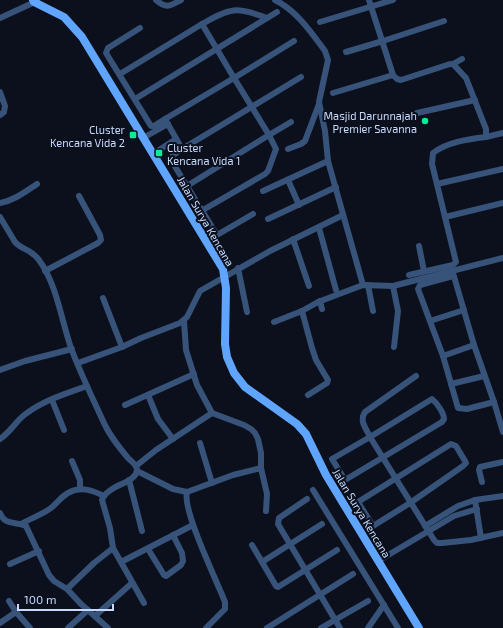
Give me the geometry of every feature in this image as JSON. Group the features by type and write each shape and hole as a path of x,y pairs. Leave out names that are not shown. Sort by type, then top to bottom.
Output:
{"street":[{"path":"156,0 162,6 166,6 181,0"},
{"path":"275,0 283,4 304,24 325,52 328,60 319,102 304,141 301,144 288,149"},
{"path":"369,0 393,75 396,79 401,80 444,65 453,64 462,59"},
{"path":"320,22 393,0"},
{"path":"0,18 24,3 35,1"},
{"name":"Jalan Surya Kencana","path":"35,1 64,17 82,37 217,257 225,276 225,344 227,357 234,373 245,387 297,424 306,434 326,475 419,628"},
{"path":"120,74 221,13 232,9 252,12 266,18"},
{"path":"134,99 277,12"},
{"path":"346,52 444,21"},
{"path":"202,24 276,149 268,171 265,174 203,210"},
{"path":"140,28 106,51 106,53 151,126 166,121"},
{"path":"144,138 166,121 294,41"},
{"path":"453,64 466,78 486,129 486,137"},
{"path":"333,93 393,75"},
{"path":"253,214 217,235 171,160 173,155 182,149 301,77"},
{"path":"0,92 5,110 0,115"},
{"path":"417,113 475,100"},
{"path":"319,102 328,161 373,311"},
{"path":"166,121 182,149"},
{"path":"187,186 291,122"},
{"path":"409,275 453,265 456,262 432,164 433,153 452,144 503,133"},
{"path":"153,154 176,139"},
{"path":"263,192 328,161"},
{"path":"437,184 503,169"},
{"path":"288,180 300,205"},
{"path":"0,203 19,196 37,184"},
{"path":"268,219 336,187"},
{"path":"45,271 101,240 79,196"},
{"path":"445,217 503,203"},
{"path":"266,511 266,494 261,468 261,453 258,438 251,429 212,413 197,385 186,350 184,321 200,291 238,268 343,215"},
{"path":"0,217 15,242 36,256 45,271 53,288 72,349 108,432 120,449 137,468 168,486 188,492 233,475 261,468"},
{"path":"319,228 336,290"},
{"path":"293,239 309,286"},
{"path":"419,246 424,271"},
{"path":"494,402 462,410 458,408 443,356 418,288 420,285 453,273 503,258"},
{"path":"238,268 247,312"},
{"path":"274,322 302,311 320,301 365,285 393,286 453,273"},
{"path":"453,273 474,345 503,432"},
{"path":"393,286 398,310 394,347"},
{"path":"103,298 122,347"},
{"path":"320,301 322,309"},
{"path":"430,321 464,310"},
{"path":"302,311 316,360 328,380 327,383 308,395"},
{"path":"78,364 184,321"},
{"path":"443,356 474,345"},
{"path":"0,370 24,361 72,349"},
{"path":"125,405 194,374"},
{"path":"416,376 365,412 362,416 362,421 370,437 426,529 437,542 481,538 503,533"},
{"path":"451,384 484,376"},
{"path":"0,439 11,430 26,413 52,400 87,386"},
{"path":"148,395 158,419 173,439"},
{"path":"432,399 435,401 444,416 444,420 442,422 345,480 332,459 370,437 432,399"},
{"path":"52,400 64,430"},
{"path":"144,603 113,548 110,528 102,500 110,489 129,480 135,475 137,468 173,439 212,413"},
{"path":"200,443 212,483"},
{"path":"451,444 456,446 466,463 410,503 373,526 358,502 451,444"},
{"path":"72,461 80,480 80,489"},
{"path":"482,482 478,470 480,467 503,462"},
{"path":"129,480 142,531"},
{"path":"21,524 48,510 67,493 80,489 91,490 104,496"},
{"path":"313,490 397,628"},
{"path":"188,492 187,501 193,525 225,602 225,609 206,628"},
{"path":"378,561 458,506 475,500 503,496"},
{"path":"307,499 279,518 278,524 340,628"},
{"path":"475,500 481,538"},
{"path":"426,529 454,516 476,509"},
{"path":"0,513 4,521 26,526 49,574 54,581 67,589 108,628"},
{"path":"262,562 322,524"},
{"path":"121,562 193,525"},
{"path":"148,548 164,576 166,576 183,562 182,553 173,535"},
{"path":"252,545 278,587 336,550"},
{"path":"67,589 94,563 113,548"},
{"path":"10,564 39,551"},
{"path":"267,628 353,574"},
{"path":"95,616 132,583"},
{"path":"9,601 16,612 30,628"},
{"path":"322,628 368,601"},
{"path":"368,628 384,605"},
{"path":"68,628 88,610"},
{"path":"0,623 16,612"}],"place":[{"name":"Masjid Darunnajah Premier Savanna","path":"425,121"},
{"name":"Cluster Kencana Vida 2","path":"133,135"},
{"name":"Cluster Kencana Vida 1","path":"159,153"}]}
